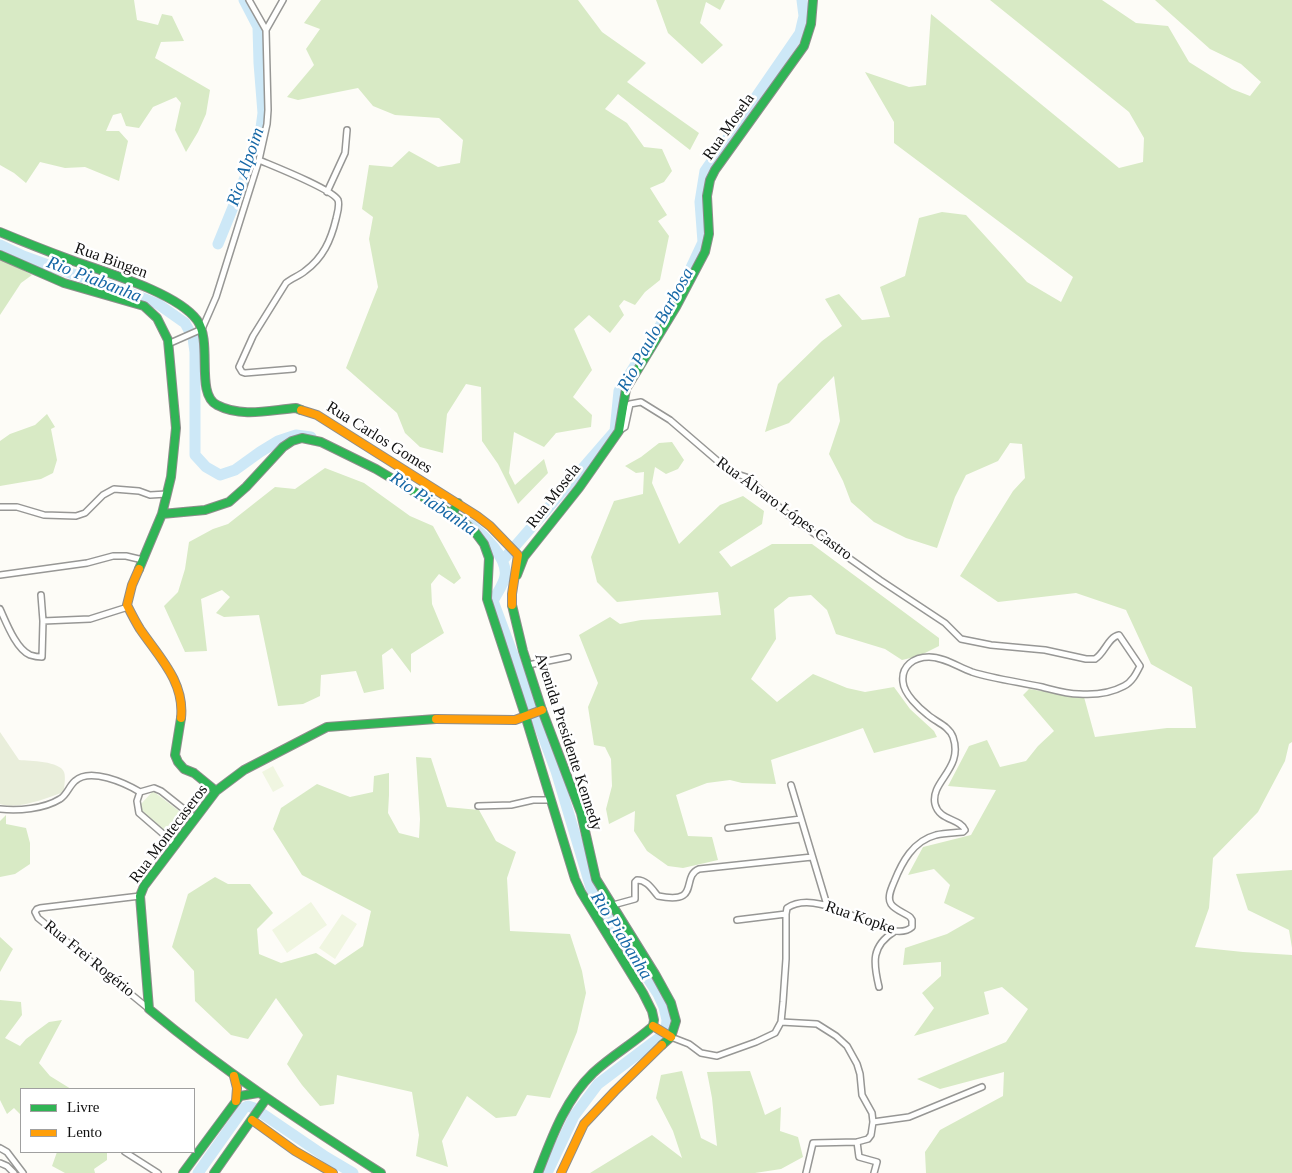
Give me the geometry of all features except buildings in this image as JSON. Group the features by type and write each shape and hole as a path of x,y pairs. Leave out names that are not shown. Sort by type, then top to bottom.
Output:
{"main road":[{"name":"Rua Mosela","path":"521,556 579,488 619,431 626,389 676,307 704,252 709,234 707,196 710,180 715,170 804,46 813,15 813,0"},
{"name":"Rua Bingen","path":"0,232 175,302 196,319 202,329"},
{"name":"Rua Bingen","path":"0,255 64,283 144,306 157,318 168,344 176,428 174,456 162,514 132,585 128,607"},
{"name":"Rua Carlos Gomes","path":"202,329 205,345 206,388 208,396 216,405 241,413 296,408 318,415 330,421 373,452 458,503 483,521 521,556"},
{"name":"Avenida Presidente Kennedy","path":"162,514 195,511 226,504 238,495 281,449 290,442 302,438 321,442 363,460 466,523 481,538 490,554 486,588 487,599 511,669 575,879 581,892 643,993 652,1011 653,1026"},
{"path":"452,514 458,503"},
{"name":"Avenida Presidente Kennedy","path":"521,556 514,582 512,607 523,651 542,710 581,813 596,879 672,1003 676,1021 671,1037"},
{"path":"128,607 139,627 170,671 178,688 181,699 175,754 178,762 184,769 194,773 216,791"},
{"name":"Rua Montecaseros","path":"149,1009 140,896 144,886 216,791 244,770 327,727 435,719 515,720 542,710"},
{"path":"149,1009 258,1093 264,1102 380,1173"},
{"path":"538,1173 563,1113 579,1088 593,1072 653,1026 671,1037 584,1124 561,1173"},
{"path":"233,1074 236,1082 236,1101"},
{"path":"183,1173 236,1101 245,1094 258,1093"},
{"path":"214,1173 264,1102"},
{"path":"252,1119 295,1151 333,1173"}],"street":[{"path":"168,344 202,329 216,297 259,160 268,110 266,30 249,0"},
{"path":"266,30 283,0"},
{"path":"327,192 345,153 347,130"},
{"path":"259,160 298,176 327,192 338,200 339,206 331,238 321,256 310,268 286,283 253,336 239,367 245,373 293,369"},
{"name":"Rua Álvaro Lópes Castro","path":"619,431 625,427 630,404 641,402 648,406 683,430 734,473 746,477 788,515 880,580 946,623 961,639 991,645 1045,650 1086,659 1095,659 1105,650 1112,638 1119,635"},
{"path":"0,507 17,507 44,515 76,516 85,513 103,495 114,489 139,491 150,495 167,494"},
{"path":"0,575 87,563 113,556 126,556 143,560"},
{"path":"0,609 16,641 22,648 28,654 42,657 43,621 40,595"},
{"path":"43,621 90,619 128,607"},
{"name":"Rua Kopke","path":"786,914 787,908 799,904 812,903 826,905 894,931 908,931 912,927 910,917 891,905 890,899 893,884 904,860 914,848 925,840 936,835 963,832 965,830 963,826 946,818 938,811 935,805 936,792 954,761 954,740 947,728 926,714 912,700 904,688 903,674 905,667 920,658 936,658 984,675 1078,694 1110,691 1130,682 1140,666 1119,635"},
{"path":"528,665 568,657"},
{"path":"0,809 12,810 50,804 63,798 76,780 87,776 98,776 128,785 140,792 154,788 162,791 195,818"},
{"path":"792,785 826,905"},
{"path":"140,792 137,801 139,813 176,845"},
{"path":"478,806 511,805 533,800 551,800"},
{"path":"728,828 801,819"},
{"path":"613,905 635,899 635,882 637,880 642,880 658,896 675,898 686,894 693,873 699,869 812,857"},
{"name":"Rua Frei Rogério","path":"140,896 36,910 38,918 149,1009"},
{"path":"671,1037 689,1044 702,1053 718,1056 775,1033 781,1022 786,959 786,914 737,920"},
{"path":"879,987 876,969 877,947 882,940 894,931"},
{"path":"781,1022 817,1024 842,1041 857,1064 862,1095 871,1109 873,1122 870,1138 857,1142 813,1143 806,1173"},
{"path":"873,1122 909,1117 982,1087"},
{"path":"857,1142 859,1157 877,1162 874,1173"},
{"path":"0,1148 7,1152 23,1173"},
{"path":"127,1153 158,1173"},
{"path":"0,1163 7,1166 14,1173"}],"green space":[{"path":"0,0 134,0 137,20 158,25 162,14 172,16 184,41 161,42 155,58 210,90 206,114 186,152 175,130 181,103 176,97 153,107 139,128 126,126 121,113 113,115 106,131 119,131 128,141 119,181 85,167 65,168 40,162 26,183 0,165"},
{"path":"321,0 578,0 602,32 646,63 627,82 699,133 690,150 618,94 605,109 627,123 644,147 662,149 672,171 664,182 650,188 667,215 658,221 669,236 660,280 645,292 635,305 624,300 619,306 624,315 610,333 589,315 574,329 592,370 573,397 592,415 591,427 556,433 544,447 514,432 509,473 515,485 544,459 548,473 518,504 498,464 482,441 481,387 466,384 447,414 443,453 420,447 405,433 397,413 346,368 378,287 369,239 373,217 362,209 369,165 392,167 409,151 438,167 460,163 463,140 439,118 395,115 373,106 358,88 298,100 287,97 314,65 306,49 320,29 304,23"},
{"path":"656,0 725,0 720,10 706,2 700,23 723,45 702,64 668,33"},
{"path":"990,0 1102,0 1136,23 1168,26 1189,62 1232,89 1250,96 1261,82 1241,64 1210,49 1155,0 1292,0 1292,742 1289,744 1285,761 1258,812 1213,858 1209,908 1195,947 1292,955 1292,1173 926,1173 925,1152 940,1130 1003,1096 1004,1072 940,1089 917,1079 1006,1042 1028,1009 1002,987 984,992 989,1014 914,1036 934,1008 922,993 941,976 941,962 903,965 905,948 947,934 975,918 944,903 950,885 934,869 908,875 923,847 971,835 996,790 948,786 969,746 987,740 1000,767 1026,761 1054,731 1023,695 1029,689 1084,697 1095,737 1167,728 1196,728 1192,687 1151,664 1126,610 1076,593 998,602 960,576 1013,491 1025,478 1022,444 1010,443 998,461 966,475 955,497 937,548 906,538 874,522 851,502 829,454 840,421 834,376 789,423 765,432 778,384 822,341 842,326 825,299 839,294 862,320 890,317 880,287 905,276 919,218 942,212 966,215 1027,282 1061,302 1073,277 894,143 894,122 865,72 909,87 926,85 931,14 1119,168 1143,162 1144,138 1129,112"},
{"path":"0,258 32,275 21,283 0,315"},
{"path":"47,414 55,427 51,429 57,460 53,473 41,479 0,486 0,441 10,434 35,425"},
{"path":"672,442 684,460 678,469 666,474 655,467 652,483 679,544 720,505 743,496 764,511 762,524 719,552 731,567 772,544 812,544 939,638 939,646 919,656 902,660 885,649 836,634 827,610 811,595 789,597 774,609 776,639 751,679 777,702 813,674 847,688 865,692 894,687 910,709 934,731 937,737 874,753 863,728 771,760 776,784 742,783 730,780 707,783 676,795 688,836 712,837 718,860 683,868 668,866 647,851 634,831 635,811 609,824 606,809 612,786 611,759 605,747 594,745 588,707 598,683 579,635 610,617 620,624 641,620 721,615 718,592 617,602 597,582 591,557 614,501 643,494 644,472 636,473 625,466 641,457 659,443"},
{"path":"325,468 364,483 410,516 433,526 461,578 454,584 439,574 431,584 432,604 444,633 411,654 411,673 392,648 382,655 384,689 364,693 356,671 321,675 320,696 303,704 278,706 259,615 224,617 216,613 230,597 222,590 201,599 207,651 185,652 164,606 178,592 185,569 189,542 213,529 228,524 275,487 295,489"},
{"path":"0,732 19,760 44,762 61,768 65,776 64,792 15,806 0,804"},
{"path":"416,757 431,758 447,807 479,810 496,841 516,852 507,878 510,931 570,934 582,971 586,993 577,1032 550,1098 527,1095 516,1116 496,1118 467,1096 442,1141 448,1167 416,1156 419,1135 412,1092 337,1075 334,1104 320,1106 287,1064 303,1035 276,998 248,1039 231,1035 195,1001 194,971 172,947 188,894 215,877 228,884 250,884 273,913 257,929 259,954 281,963 316,953 335,965 363,946 371,911 302,875 273,829 281,808 317,784 350,797 373,792 374,776 389,773 388,813 399,833 419,838 420,819"},
{"path":"273,766 284,786 273,792 262,772"},
{"path":"153,791 188,818 175,835 171,836 162,830 144,814 141,804"},
{"path":"6,815 6,824 26,828 30,843 30,864 15,874 0,877 0,821"},
{"path":"1292,870 1292,948 1289,930 1248,910 1236,874"},
{"path":"311,902 327,925 287,953 272,930"},
{"path":"342,914 357,924 335,959 319,948"},
{"path":"0,937 13,949 0,972"},
{"path":"0,1000 21,1002 22,1015 5,1038 20,1046 26,1039 49,1022 62,1020 39,1063 50,1076 69,1088 20,1088 20,1114 14,1108 7,1114 0,1100"},
{"path":"682,1071 701,1138 717,1146 707,1072 750,1071 765,1115 781,1107 780,1131 798,1137 803,1157 781,1169 755,1173 590,1173 652,1135 682,1158 673,1131 656,1098 661,1075"},
{"path":"57,1153 107,1153 107,1160 94,1169 95,1173 65,1173 52,1166"}],"waterway":[{"name":"Rio Alpoim","path":"218,244 253,158 263,113 258,27 244,0"},
{"name":"Rio Paulo Barbosa","path":"503,560 615,431 619,391 674,304 703,242 700,202 705,171 800,33 804,16 802,0"},
{"name":"Rio Piabanha","path":"0,245 23,256 115,287 158,304 185,323 193,338 195,352 195,455 206,467 220,475 235,470 278,441 296,435 311,437"},
{"name":"Rio Piabanha","path":"471,525 488,541 503,562 505,576 493,601 556,771 591,888 606,915 658,994 667,1020 666,1029 659,1038 598,1084 574,1116 547,1173"},
{"path":"198,1173 244,1108 248,1106 254,1108 353,1173"}],"traffic: fast":[{"path":"517,575 524,557 579,488 619,431 626,389 676,307 705,252 709,234 707,196 710,180 715,170 804,46 811,24 813,0"},
{"path":"0,232 138,284 173,300 187,310 197,320 202,330 207,390 210,399 217,405 227,409 246,412 296,408 301,410"},
{"path":"0,255 64,283 144,306 157,318 168,340 176,428 171,477 162,514 139,569"},
{"path":"162,514 205,510 229,502 246,487 283,447 292,441 302,438 321,442 376,469 460,519 475,532 484,544 489,558 487,599 525,715"},
{"path":"452,514 458,503"},
{"path":"512,605 523,651 542,710 581,813 596,879 671,1003 676,1021 671,1037 662,1045"},
{"path":"525,715 575,879 581,892 643,993 652,1011 654,1020 653,1026 600,1067 583,1084 560,1120 538,1173"},
{"path":"181,718 175,755 178,762 184,769 194,773 216,791 244,770 327,727 436,719"},
{"path":"216,791 144,886 140,896 149,1009 262,1095 381,1173"},
{"path":"183,1173 240,1096 258,1093"},
{"path":"214,1173 266,1099"}],"traffic: slow":[{"path":"301,410 317,415 490,526 518,555 512,605"},
{"path":"139,569 132,585 127,605 140,629 175,681 181,705 181,718"},
{"path":"436,719 515,720 542,710"},
{"path":"653,1026 671,1037"},
{"path":"561,1173 584,1124 662,1045"},
{"path":"234,1076 237,1088 236,1101"},
{"path":"252,1120 295,1151 333,1173"}]}
